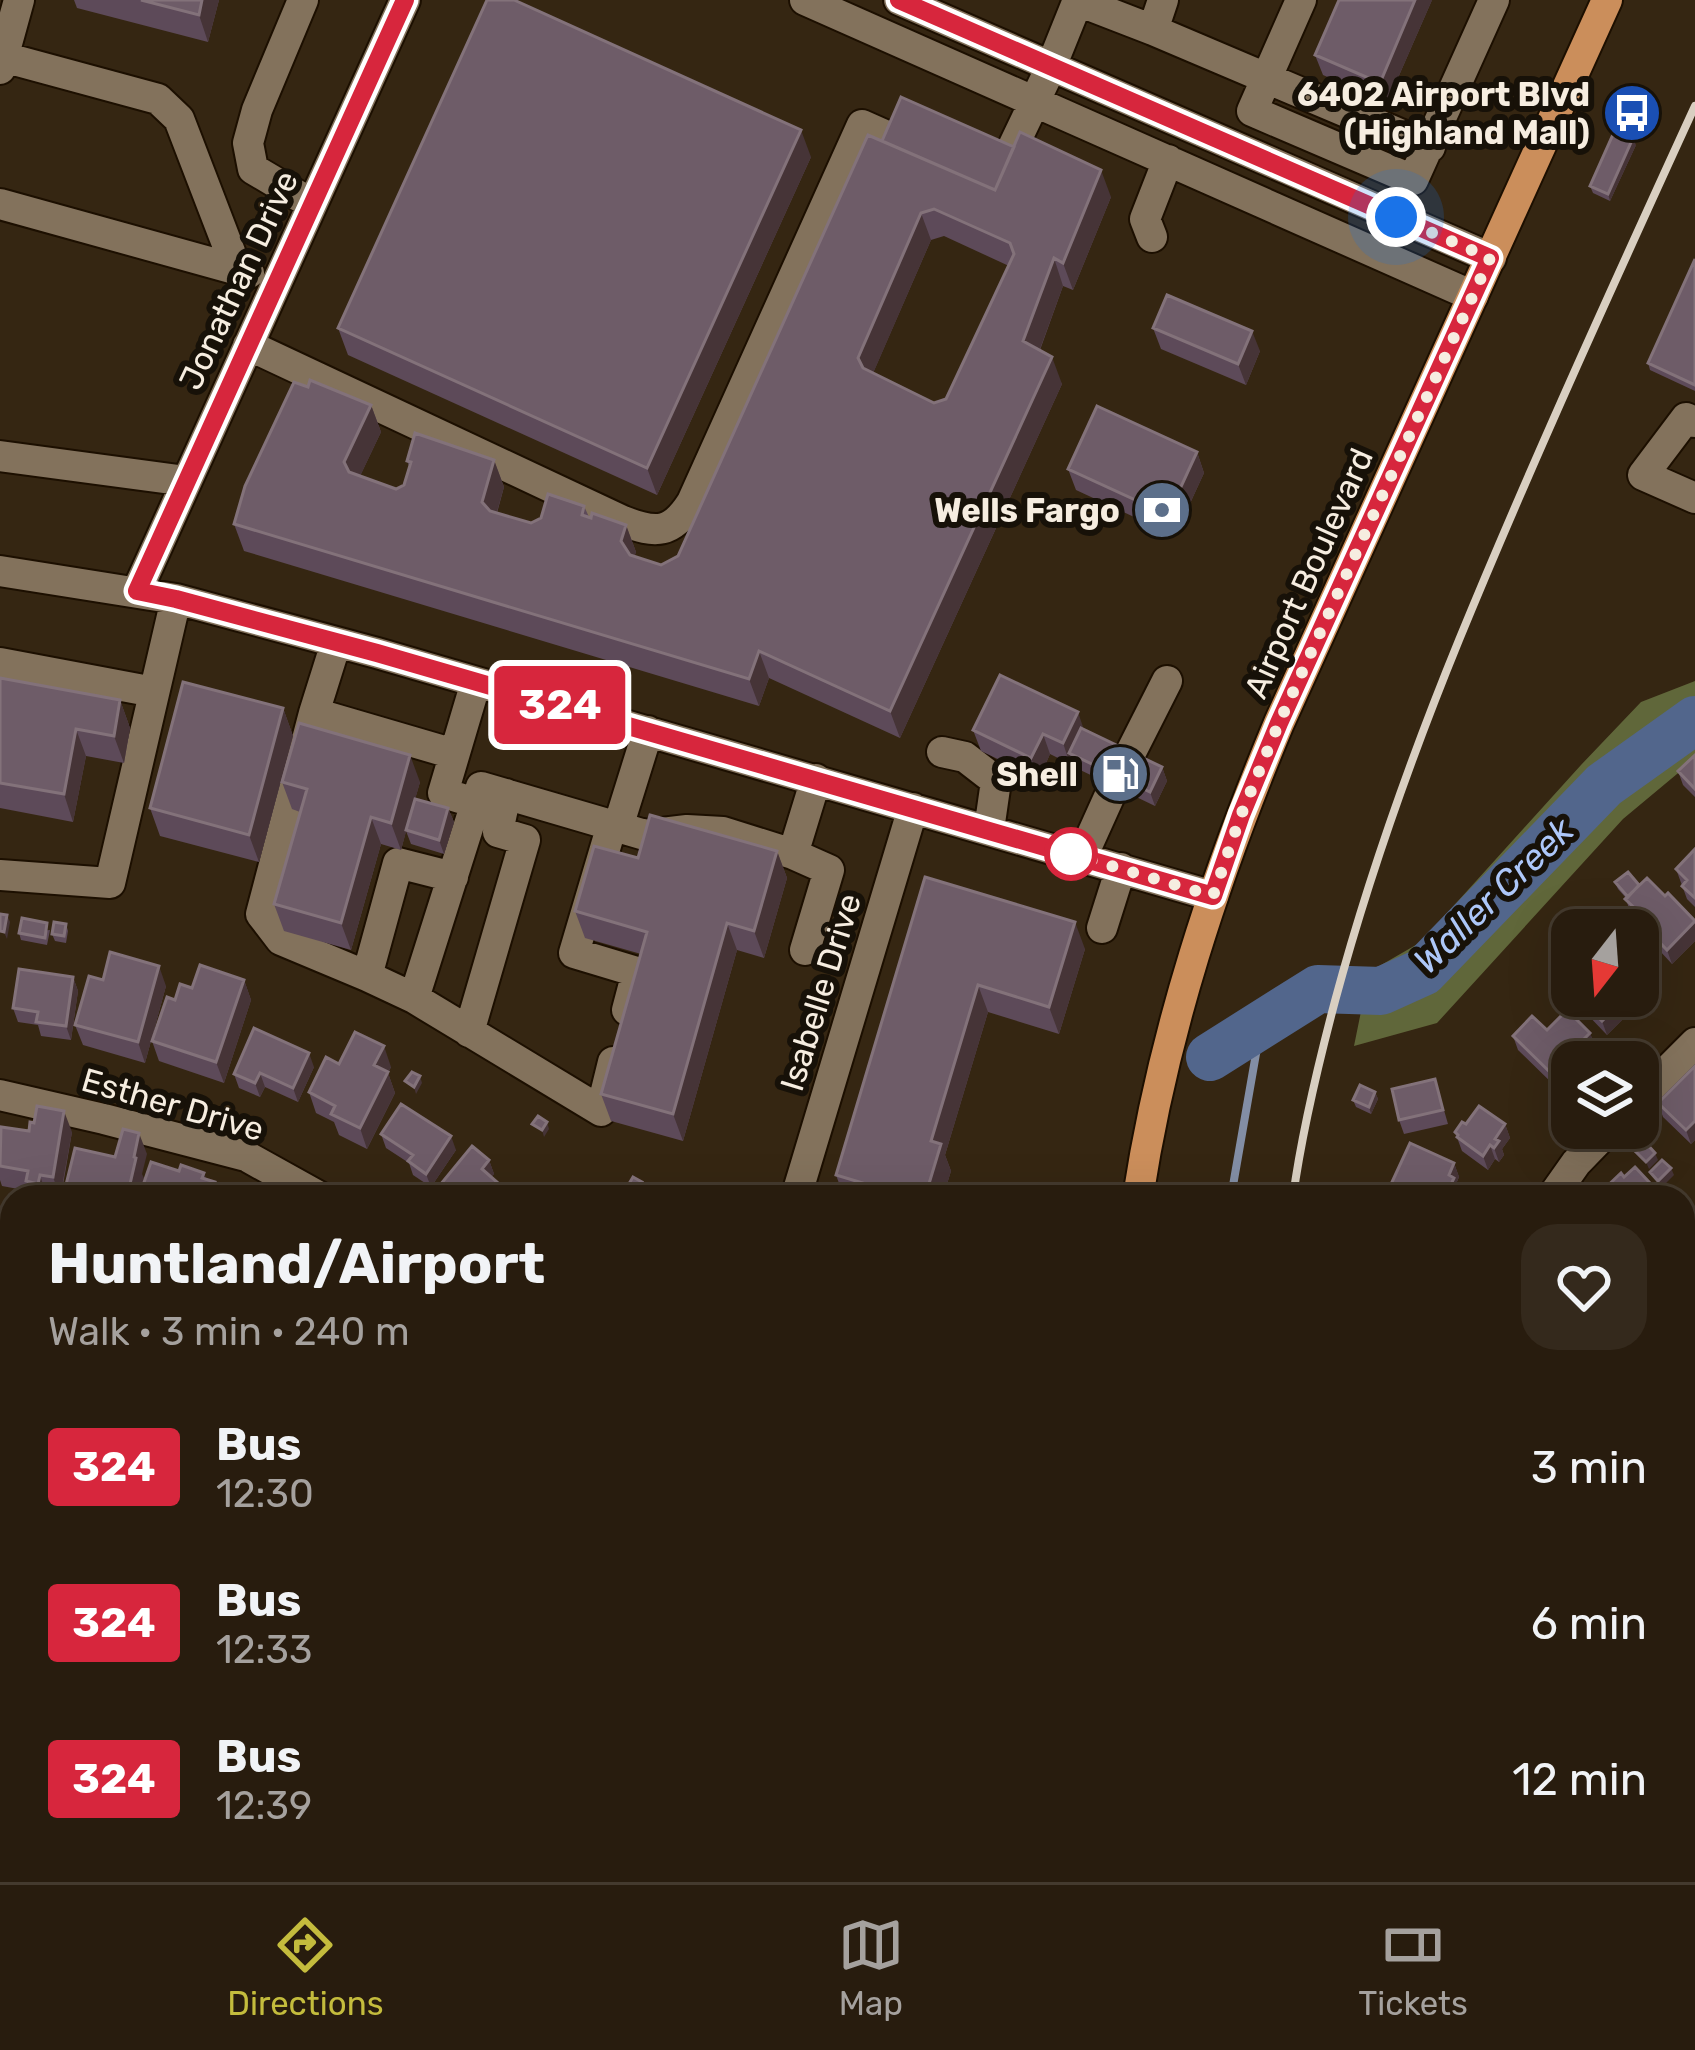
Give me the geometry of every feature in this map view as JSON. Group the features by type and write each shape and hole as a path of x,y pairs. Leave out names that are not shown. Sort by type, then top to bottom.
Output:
{"main road":[{"name":"Airport Boulevard","path":"1140,1185 1174,1019 1241,815 1607,0"}],"street":[{"path":"19,0 2,63 158,100 179,119 237,270"},
{"path":"303,0 256,110 248,142 253,169 312,204"},
{"name":"Jonathan Drive","path":"137,591 405,0"},
{"path":"806,0 1473,296"},
{"path":"899,0 1490,258"},
{"path":"1011,151 1078,0 1430,147"},
{"path":"1153,30 1163,0"},
{"path":"1300,0 1252,111 1414,180 1494,0"},
{"path":"248,345 623,521 643,529 671,526 682,519 692,502 862,124 889,137"},
{"path":"1152,237 1144,219 1168,160"},
{"path":"0,204 278,280"},
{"path":"1695,422 1686,418 1643,475 1695,499"},
{"path":"0,457 186,481"},
{"path":"0,571 176,599 1213,896"},
{"path":"0,875 110,883 176,599"},
{"path":"336,643 261,914 281,940 414,998 601,1112 637,972 574,953 647,731"},
{"path":"0,663 154,692"},
{"path":"1082,857 1167,681"},
{"path":"476,682 442,793 491,799 645,835 723,832 794,854 829,870 806,950"},
{"path":"317,702 454,754"},
{"path":"942,752 965,758 996,781 989,830"},
{"path":"794,854 816,779"},
{"path":"414,998 453,877 491,799"},
{"path":"469,1032 525,840 498,832 491,799"},
{"name":"Isabelle Drive","path":"800,1185 913,808"},
{"path":"367,976 398,863 453,877"},
{"path":"1102,928 1120,868"},
{"path":"1659,1079 1695,1043"},
{"name":"Esther Drive","path":"0,1095 246,1156 298,1185"},
{"path":"1560,1185 1590,1149"}],"green space":[{"path":"1695,681 1695,759 1623,819 1437,1023 1354,1046 1369,972 1421,942 1641,702"}],"building":[{"path":"141,0 202,0 199,15"},
{"path":"487,0 514,0 801,130 647,468 338,328"},
{"path":"1339,0 1415,0 1380,83 1315,55"},
{"path":"901,97 1014,147 995,190 882,141"},
{"path":"1615,130 1633,138 1608,194 1590,186"},
{"path":"1020,132 1101,170 1063,263 1054,258 1023,341 1052,357 890,711 759,651 749,679 234,524 245,486 294,382 308,387 310,380 371,405 344,462 349,472 396,489 404,485 415,433 494,460 482,502 490,511 531,523 541,518 548,494 584,506 582,515 591,518 592,513 626,525 621,541 630,555 661,565 678,556 868,135 995,190","holes":["934,209 1010,243 1014,254 946,399 934,403 863,368 858,358 921,213"]},
{"path":"1695,259 1695,385 1648,363"},
{"path":"1167,295 1252,331 1238,364 1153,328"},
{"path":"1097,406 1197,452 1168,515 1068,469"},
{"path":"1000,675 1078,712 1063,743 1043,734 1031,758 973,730"},
{"path":"0,678 120,700 114,736 76,729 64,794 0,783"},
{"path":"183,682 283,708 249,835 150,808"},
{"path":"299,723 410,755 391,823 371,817 341,923 274,904 307,789 282,782"},
{"path":"1081,728 1162,767 1150,792 1069,753"},
{"path":"1695,755 1695,789 1678,771"},
{"path":"415,799 448,808 439,840 406,830"},
{"path":"650,815 777,851 754,931 727,923 673,1114 601,1094 647,932 575,911 594,846 638,858"},
{"path":"1695,849 1695,898 1682,886 1687,880 1676,869"},
{"path":"1628,872 1639,885 1628,897 1615,882"},
{"path":"925,877 1075,922 1049,1007 978,985 931,1141 941,1144 929,1185 869,1185 836,1175"},
{"path":"1647,878 1695,921 1667,950 1659,942 1659,909 1636,909 1625,899"},
{"path":"0,914 7,915 4,932 0,931"},
{"path":"22,918 47,923 45,938 19,933"},
{"path":"54,922 66,924 64,936 52,934"},
{"path":"110,952 159,966 138,1042 75,1025 89,976 103,980"},
{"path":"200,965 244,980 216,1062 152,1041 167,997 175,1000 180,984 192,988"},
{"path":"19,969 73,977 66,1026 36,1022 38,1012 13,1008"},
{"path":"1532,1016 1547,1030 1560,1017 1574,1017 1590,1033 1582,1041 1551,1041 1551,1073 1513,1036"},
{"path":"254,1028 309,1053 293,1088 260,1073 255,1083 234,1074"},
{"path":"355,1032 384,1046 374,1065 388,1072 360,1128 331,1114 335,1106 309,1092 326,1057 339,1064"},
{"path":"1695,1066 1695,1121 1686,1130 1659,1102"},
{"path":"412,1072 420,1076 414,1087 405,1081"},
{"path":"1435,1079 1443,1110 1399,1120 1392,1089"},
{"path":"1360,1085 1375,1092 1369,1107 1353,1100"},
{"path":"401,1104 451,1136 426,1174 408,1161 413,1155 381,1134"},
{"path":"37,1106 64,1111 53,1177 40,1175 38,1184 26,1181 28,1171 0,1166 1,1127 29,1131"},
{"path":"1479,1106 1505,1124 1495,1139 1499,1141 1483,1156 1455,1132"},
{"path":"538,1116 547,1122 542,1130 532,1124"},
{"path":"123,1129 139,1133 130,1185 66,1185 75,1148 115,1157"},
{"path":"1410,1143 1454,1163 1451,1185 1392,1182"},
{"path":"472,1146 489,1160 482,1169 500,1185 440,1185"},
{"path":"1651,1149 1655,1153 1646,1162 1636,1152"},
{"path":"1662,1160 1671,1168 1658,1181 1650,1172"},
{"path":"151,1162 179,1171 181,1165 215,1182 214,1185 143,1185"},
{"path":"1635,1167 1649,1182 1608,1185 1621,1173 1624,1177"}],"waterway":[{"name":"Waller Creek","path":"1210,1057 1318,989 1381,991 1423,972 1604,785 1695,720"},
{"path":"1233,1185 1261,1025"}],"railway":[{"path":"1295,1185 1335,1001 1407,774 1516,506 1695,106"}],"bus line":[{"name":"324","path":"405,0 137,591 377,653 1213,896 1279,723 1490,258 899,0"}],"place":[{"name":"6402 Airport Blvd (Highland Mall)","path":"1632,113"},
{"name":"Wells Fargo","path":"1162,510"},
{"name":"Shell","path":"1120,774"}],"route":[{"path":"1071,854 1213,896 1279,723 1490,258 1396,217"}]}
